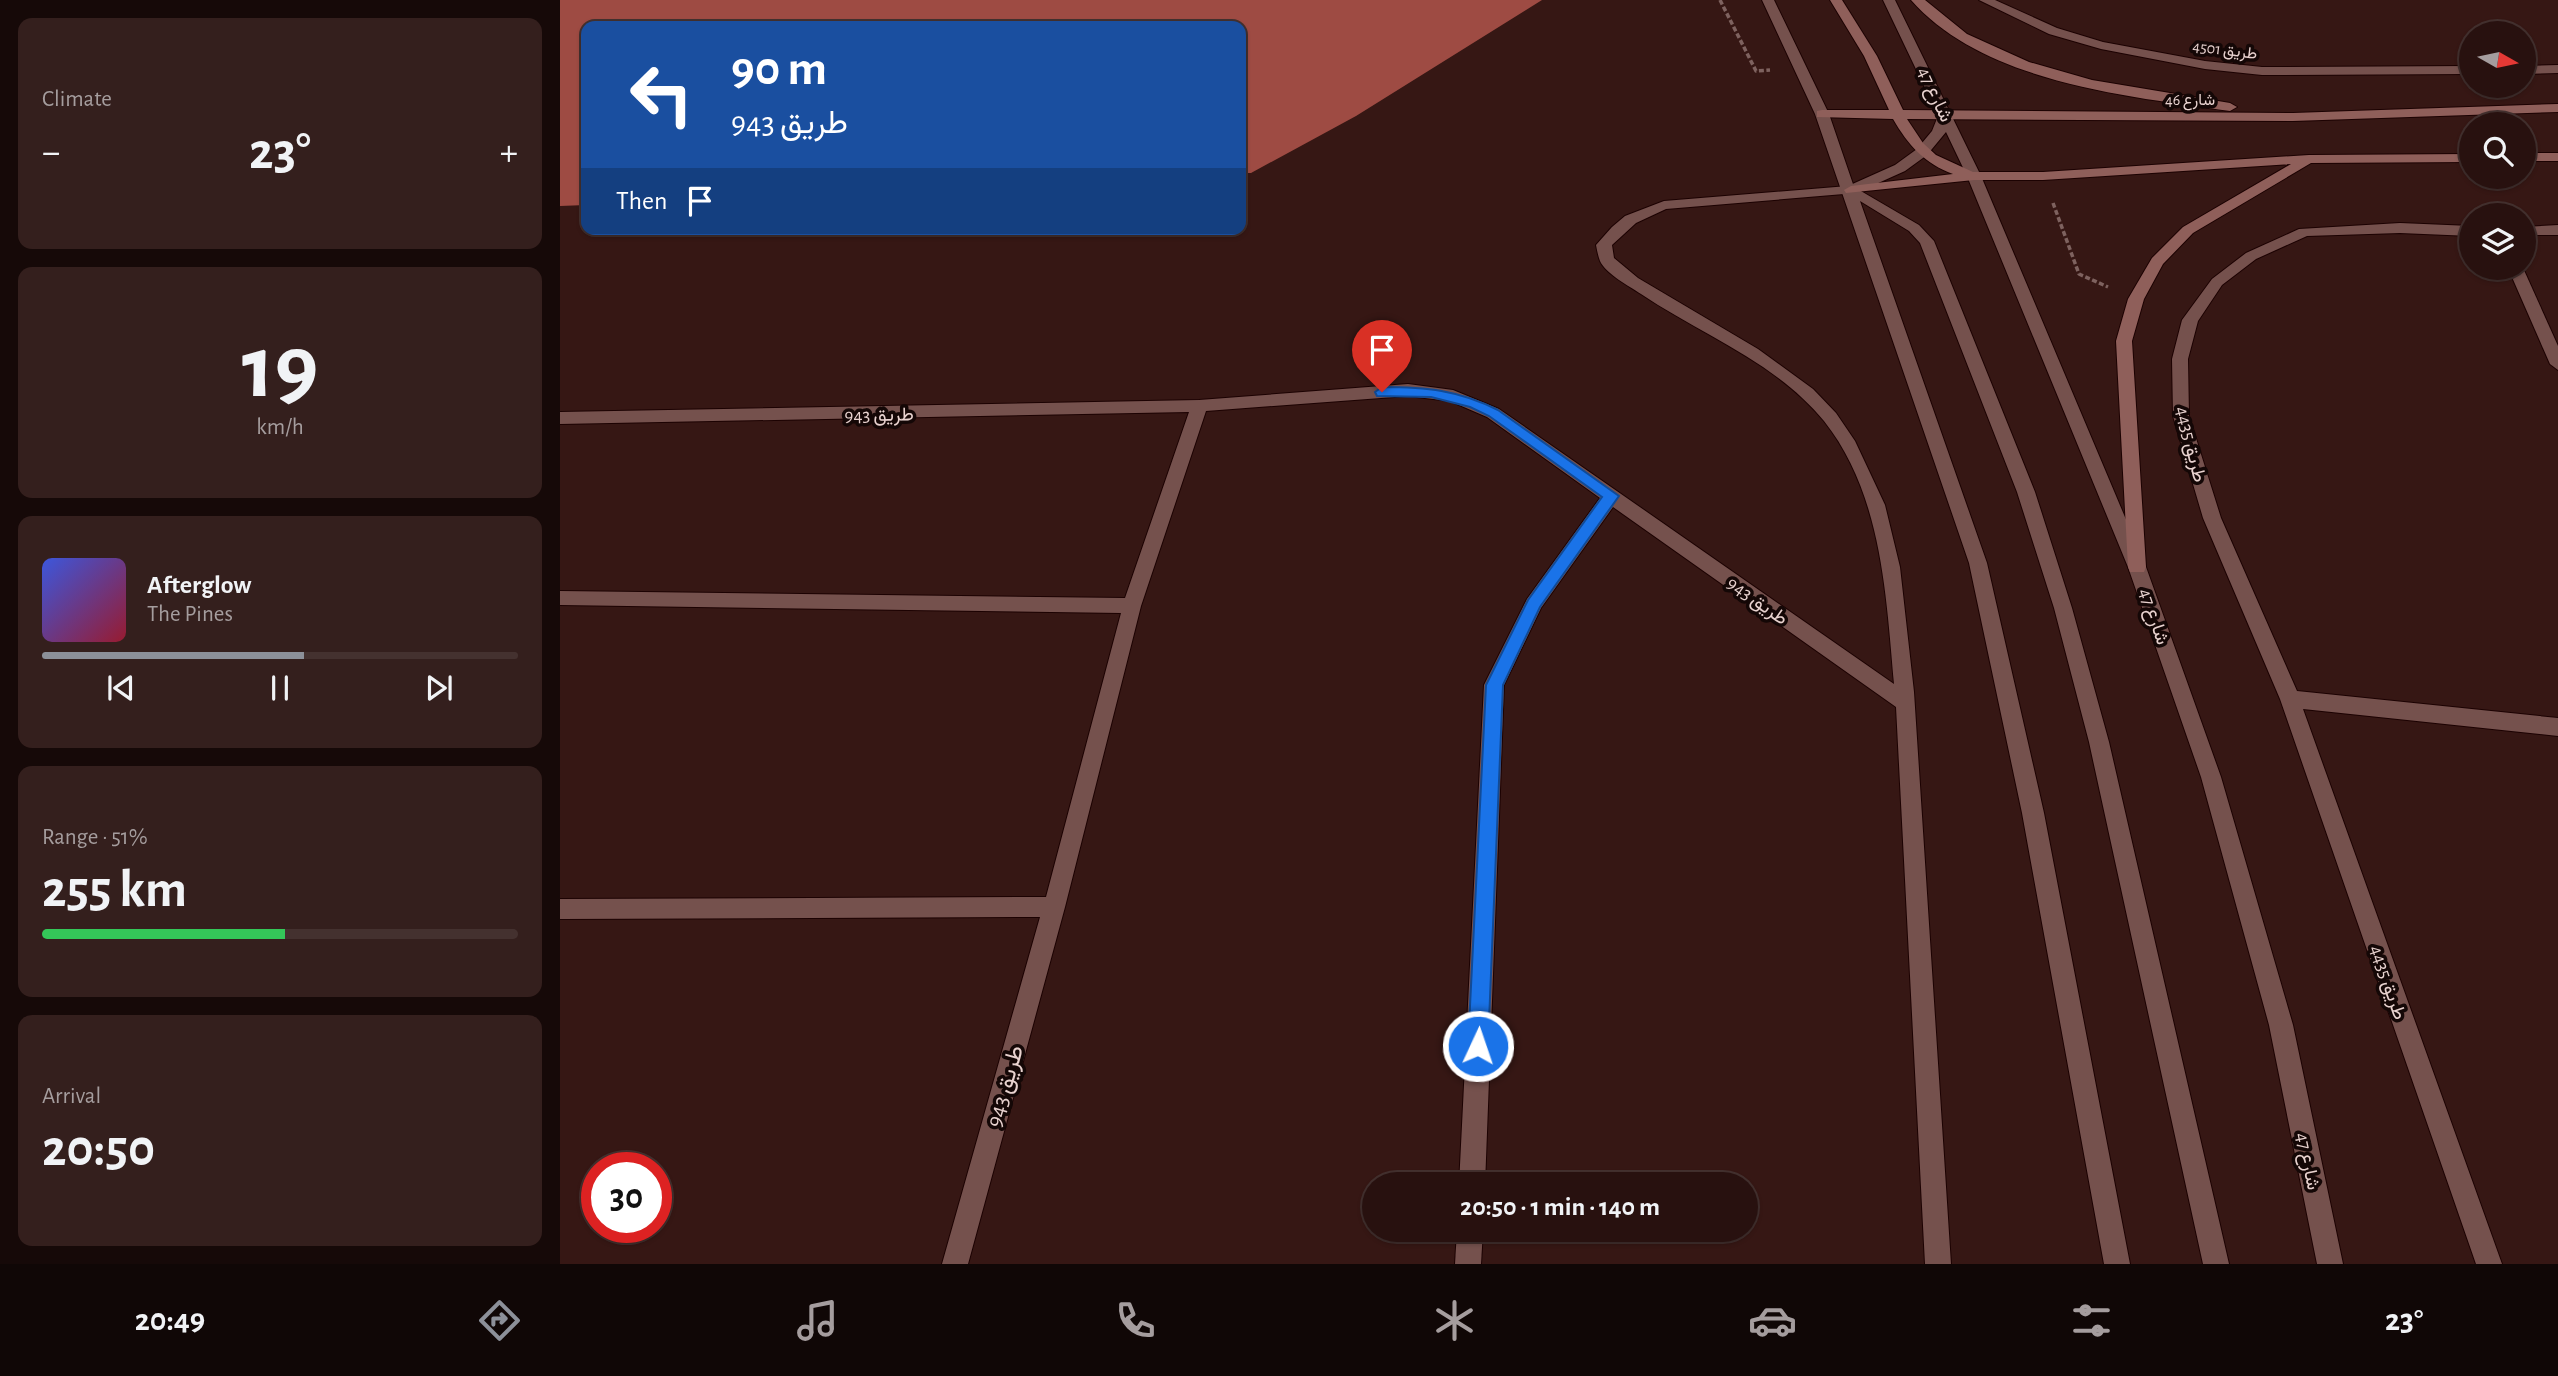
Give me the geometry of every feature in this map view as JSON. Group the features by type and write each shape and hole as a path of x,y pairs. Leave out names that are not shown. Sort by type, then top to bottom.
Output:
{"main road":[{"path":"1836,0 1875,64 1897,114 1922,152 1945,167 1974,176"},
{"path":"1917,0 1963,37 2018,61 2069,77 2112,89 2293,117"},
{"name":"شارع 46","path":"1822,114 2293,117 2558,108"},
{"path":"2536,158 2558,157"},
{"path":"1851,190 1974,176 2043,176 2309,159 2459,158"},
{"path":"2137,566 2124,341 2136,299 2157,261 2188,230 2309,159"}],"street":[{"path":"1768,0 1822,114 1851,190 1979,563 2033,813 2118,1264"},
{"name":"شارع 47","path":"1889,0 1974,176 2137,566 2211,777 2281,1025 2330,1264"},
{"name":"طريق 4501","path":"1985,0 2053,31 2101,45 2205,65 2262,71 2459,70"},
{"path":"2536,70 2558,69"},
{"path":"1938,1264 1905,703 1890,557 1881,519 1867,480 1847,442 1828,415 1798,386 1637,285 1607,260 1604,245 1626,221 1664,205 1851,190 1900,168 1922,152 1940,132 1945,114"},
{"path":"1851,190 1914,228 1927,241 2026,492 2063,608 2099,742 2216,1264"},
{"name":"طريق 4435","path":"2459,230 2400,228 2304,232 2242,262 2217,282 2190,320 2180,359 2182,416 2212,518 2290,699 2488,1264"},
{"path":"2536,231 2558,230"},
{"path":"2520,280 2558,364"},
{"name":"طريق 943","path":"560,418 1199,406 1408,390 1453,396 1493,413 1905,703"},
{"name":"طريق 943","path":"954,1264 1054,907 1132,606 1199,406"},
{"path":"1473,1172 1494,685 1534,604 1611,496"},
{"path":"560,598 1132,606"},
{"path":"2290,699 2558,727"},
{"path":"560,909 1054,907"},
{"path":"1468,1264 1469,1242"}],"shaded area":[{"path":"560,0 1542,0 1356,116 1251,173 1246,173 1246,21 581,21 581,205 560,206"}],"route":[{"path":"1382,392 1431,392 1474,403 1493,413 1611,496 1534,604 1494,685 1478,1046"}]}
